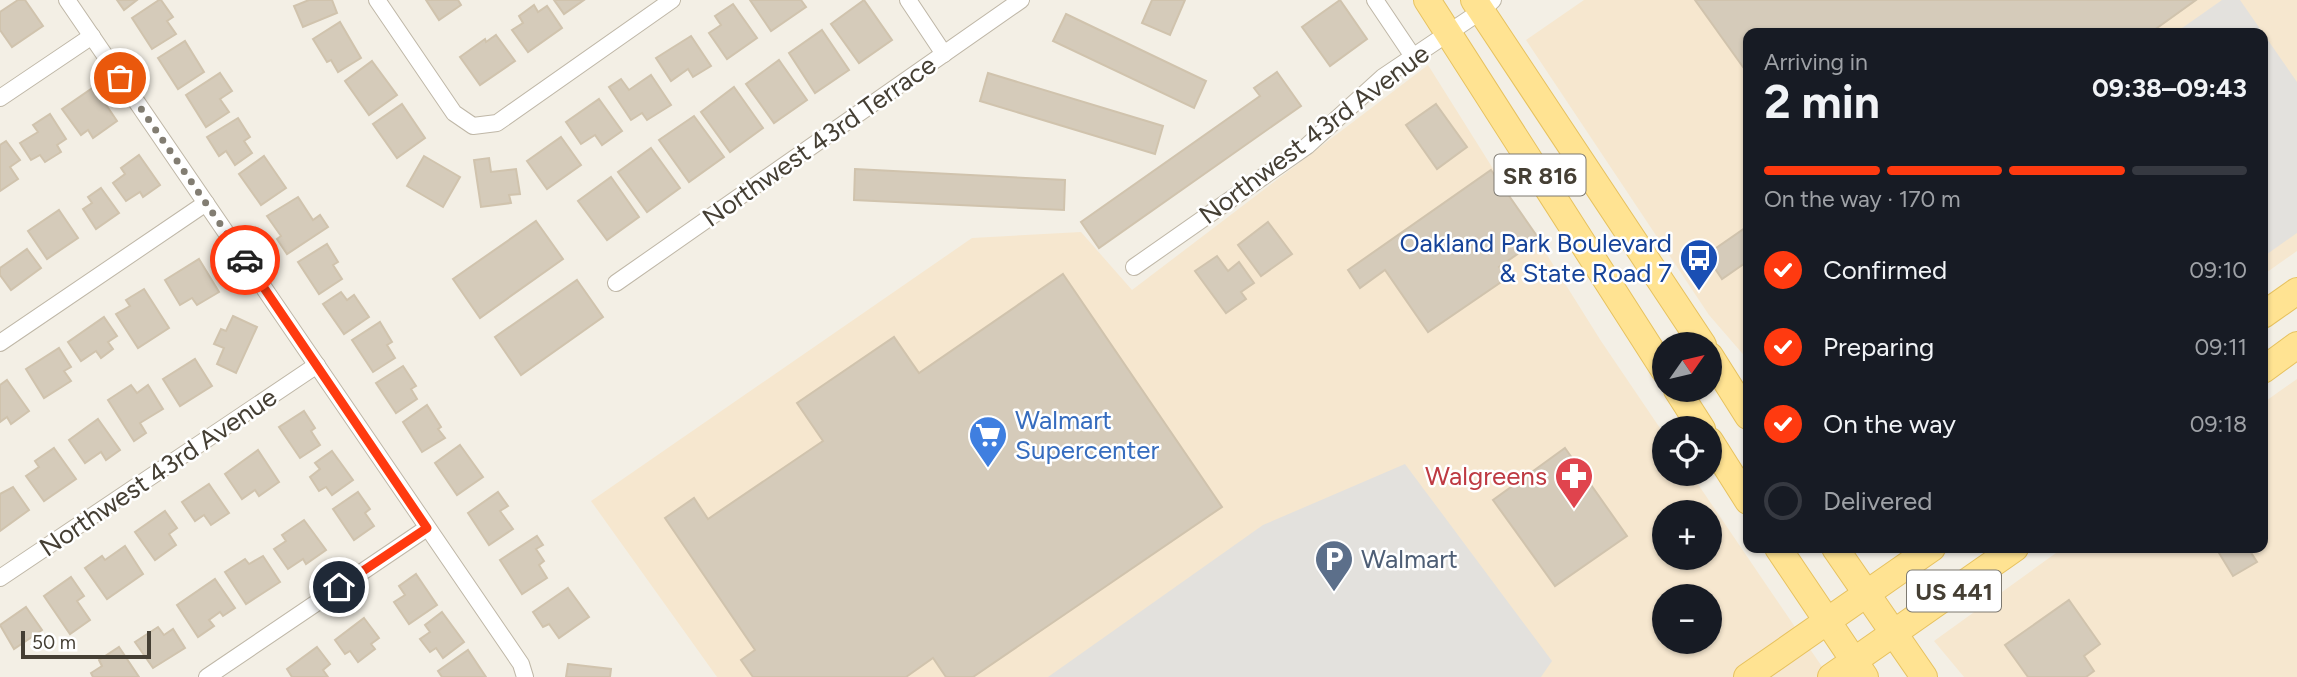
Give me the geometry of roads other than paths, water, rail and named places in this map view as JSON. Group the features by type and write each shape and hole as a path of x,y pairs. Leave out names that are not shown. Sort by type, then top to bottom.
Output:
{"main road":[{"name":"SR 816","path":"1427,0 1652,351"},
{"name":"SR 816","path":"1483,4 1695,332"},
{"path":"2268,311 2297,291"},
{"path":"2268,366 2297,345"},
{"path":"1722,375 1743,408"},
{"path":"1722,460 1743,493"},
{"path":"1782,553 1859,669"},
{"path":"1838,553 1924,677"},
{"name":"US 441","path":"1747,677 1925,553"},
{"name":"US 441","path":"1831,677 1859,669 1892,633 2008,553"}],"street":[{"path":"67,0 521,664 525,677"},
{"path":"377,0 454,113 473,126 497,123 672,0"},
{"path":"908,0 944,54"},
{"name":"Northwest 43rd Terrace","path":"616,283 1021,0"},
{"path":"1375,0 1414,58"},
{"name":"Northwest 43rd Avenue","path":"1134,267 1307,146 1383,77 1414,58 1483,4"},
{"path":"0,98 92,36"},
{"path":"0,343 206,203"},
{"name":"Northwest 43rd Avenue","path":"0,578 317,365"},
{"path":"207,677 427,528"}],"place":[{"name":"Oakland Park Boulevard & State Road 7","path":"1699,292"},
{"name":"Walmart Supercenter","path":"988,469"},
{"name":"Walgreens","path":"1574,510"},
{"name":"Walmart","path":"1334,593"}]}
